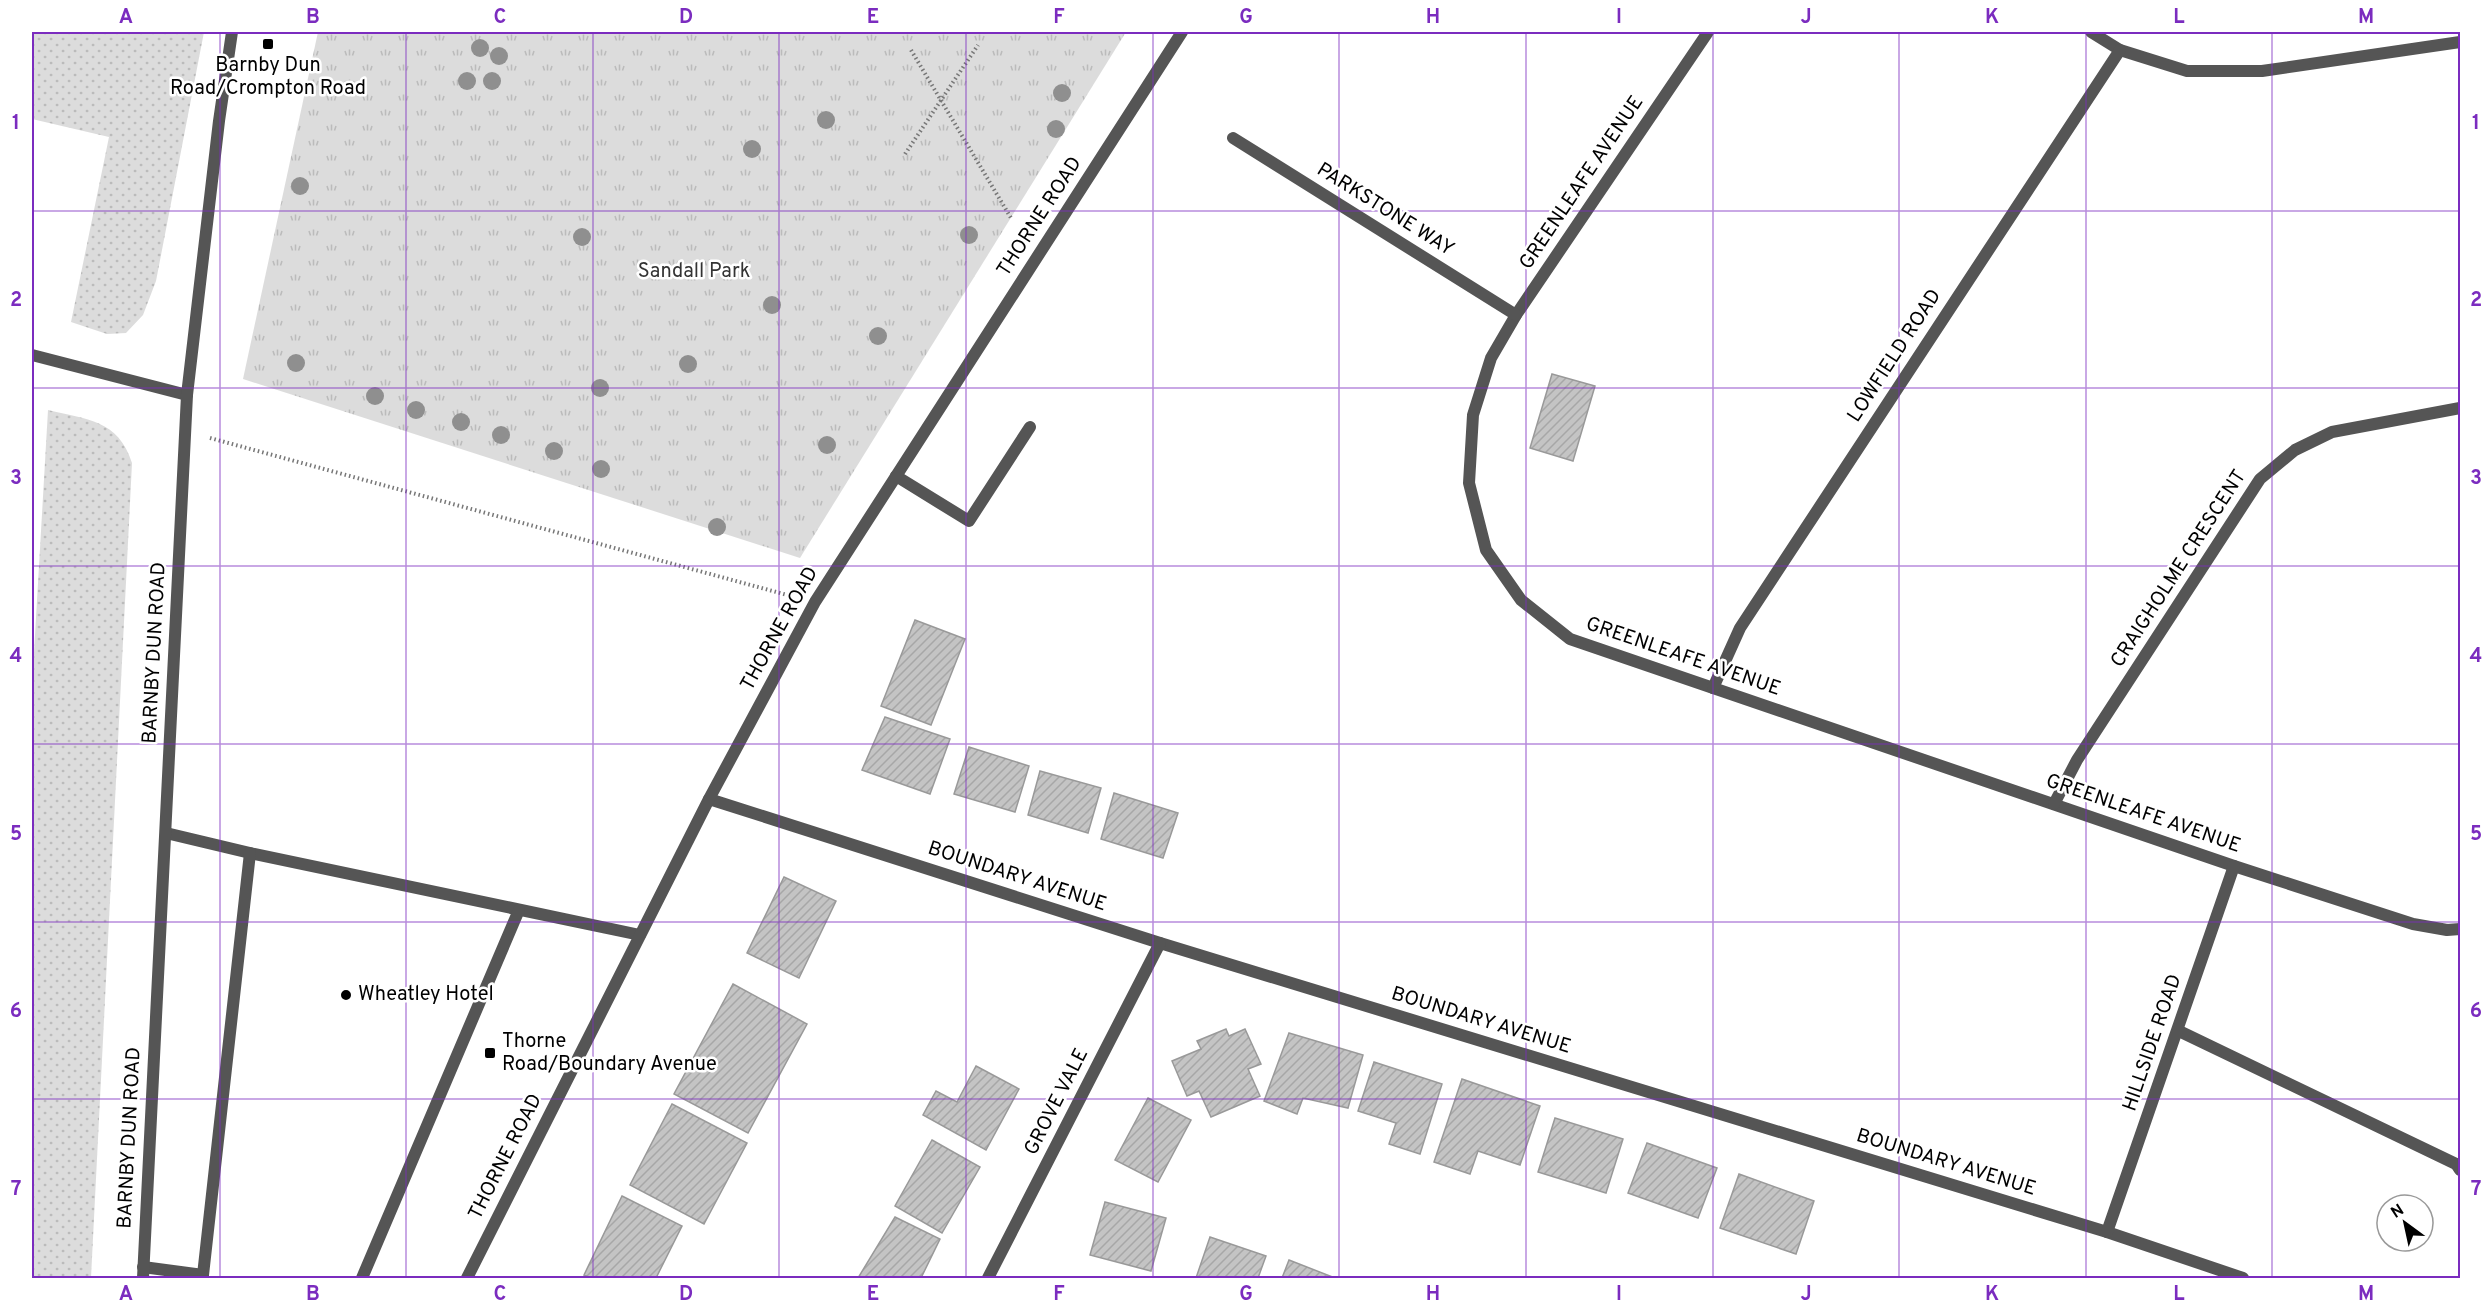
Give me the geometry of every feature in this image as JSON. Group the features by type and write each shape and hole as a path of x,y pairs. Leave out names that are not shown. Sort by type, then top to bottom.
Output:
{"street":[{"name":"BARNBY DUN ROAD","path":"143,1273 187,395 219,121 232,32"},
{"name":"THORNE ROAD","path":"467,1278 709,799 815,602 1182,32"},
{"name":"GREENLEAFE AVENUE","path":"1708,32 1516,315 1491,358 1473,415 1469,483 1486,550 1521,600 1570,639 2234,866 2413,924 2447,930 2460,929"},
{"path":"2091,32 2120,50 2187,71 2262,71 2460,42"},
{"name":"LOWFIELD ROAD","path":"1713,688 1740,628 2120,50"},
{"name":"PARKSTONE WAY","path":"1233,138 1516,315"},
{"path":"32,355 187,395"},
{"name":"CRAIGHOLME CRESCENT","path":"2054,804 2077,760 2260,479 2295,450 2332,432 2460,408"},
{"path":"896,476 969,521 1030,427"},
{"name":"BOUNDARY AVENUE","path":"709,799 1160,943 2107,1232 2243,1278"},
{"path":"166,833 250,853 640,935"},
{"path":"143,1273 203,1277 250,853"},
{"name":"HILLSIDE ROAD","path":"2107,1232 2234,866"},
{"path":"362,1278 519,910"},
{"name":"GROVE VALE","path":"988,1278 1160,943"},
{"path":"2178,1031 2445,1159 2460,1170"}],"path":[{"path":"905,154 978,45"},
{"path":"911,50 1011,218"},
{"path":"186,431 815,602"}],"green space":[{"path":"32,32 204,32 156,281 143,315 126,333 107,334 71,322 109,137 32,119"},
{"name":"Sandall Park","path":"318,32 1126,32 800,558 243,379"},
{"path":"48,410 88,420 110,430 126,448 132,463 91,1278 32,1278 32,687"}],"building":[{"path":"1552,374 1595,386 1573,461 1530,448"},
{"path":"915,620 965,639 931,725 881,706"},
{"path":"885,717 950,739 930,794 862,770"},
{"path":"969,747 1029,766 1015,812 954,794"},
{"path":"1040,771 1101,788 1088,833 1028,815"},
{"path":"1114,793 1178,813 1163,858 1101,839"},
{"path":"784,877 836,901 799,978 747,953"},
{"path":"733,984 807,1024 748,1133 674,1094"},
{"path":"1226,1029 1229,1036 1245,1029 1261,1064 1248,1069 1260,1096 1211,1117 1199,1091 1187,1096 1172,1061 1201,1049 1197,1041"},
{"path":"1289,1033 1363,1055 1348,1108 1303,1098 1297,1114 1264,1101"},
{"path":"1374,1062 1442,1084 1420,1154 1389,1144 1396,1123 1358,1111"},
{"path":"976,1066 1019,1089 986,1150 923,1115 936,1091 957,1102"},
{"path":"1462,1079 1540,1106 1520,1165 1478,1151 1470,1174 1434,1162"},
{"path":"1148,1098 1191,1120 1158,1182 1115,1160"},
{"path":"672,1104 747,1143 704,1224 630,1185"},
{"path":"1555,1118 1623,1139 1606,1193 1538,1172"},
{"path":"932,1140 980,1167 942,1233 895,1206"},
{"path":"1647,1143 1717,1168 1698,1218 1628,1193"},
{"path":"1739,1174 1814,1201 1796,1254 1720,1228"},
{"path":"622,1196 682,1226 656,1278 591,1278 584,1275"},
{"path":"1105,1202 1166,1218 1151,1271 1090,1255"},
{"path":"895,1217 940,1239 921,1278 858,1278"},
{"path":"1210,1237 1266,1256 1258,1278 1196,1278"},
{"path":"1289,1260 1335,1278 1282,1278"}],"place":[{"name":"Barnby Dun Road/Crompton Road","path":"268,44"},
{"name":"Wheatley Hotel","path":"346,995"},
{"name":"Thorne Road/Boundary Avenue","path":"490,1053"}]}
